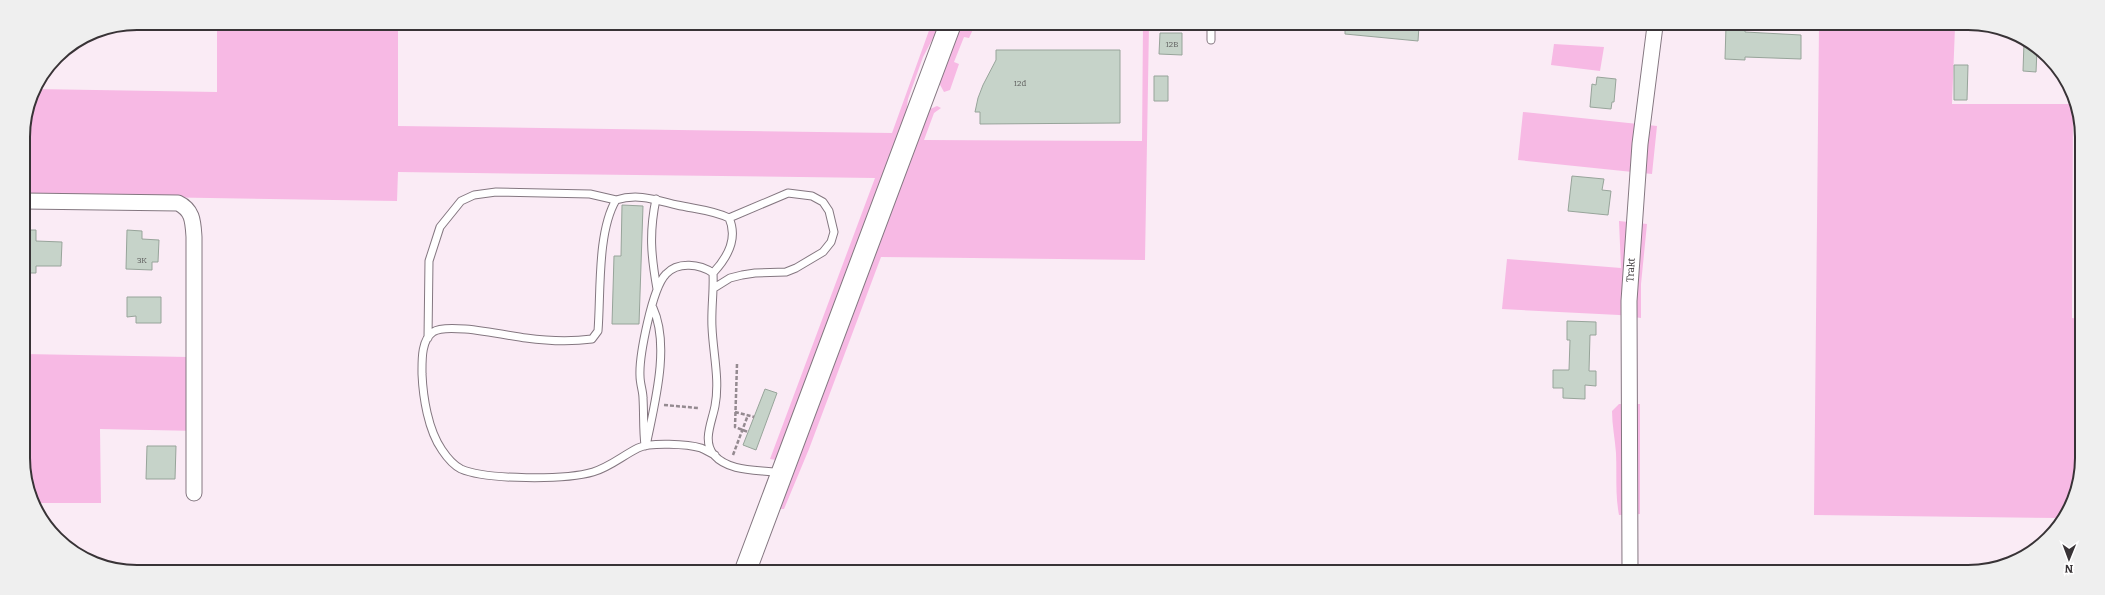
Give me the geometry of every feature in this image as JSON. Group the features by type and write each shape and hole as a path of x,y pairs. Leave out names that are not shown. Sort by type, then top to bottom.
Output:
{"main road":[{"path":"748,565 948,30"}],"street":[{"name":"Trakt","path":"1630,565 1628,514 1629,300 1640,144 1654,30"},
{"path":"30,201 178,203 190,211 193,221 194,237 194,493"}],"lane":[{"path":"1211,30 1211,40"},
{"path":"428,338 430,255 440,227 461,201 474,195 496,192 590,194 616,200 626,197 656,199 676,205 722,214 730,218 733,226 733,239 728,252 713,273 714,288 712,329 715,350 716,398 708,443 714,455"},
{"path":"714,288 730,278 742,275 786,272 796,268 823,252 831,242 834,232 829,211 823,202 812,196 788,194 730,218"},
{"path":"656,199 652,220 650,251 657,289"},
{"path":"616,200 610,210 605,233 598,331 592,339 573,342 494,332 445,329 434,331 428,338 423,349 422,385 438,445 447,458 459,468 479,474 550,476 575,475 592,472 613,464 645,446 688,446 701,448 728,465 741,469 782,473"},
{"path":"645,446 642,424 643,398 640,376 642,348 657,289 666,274 678,267 693,265 704,266 713,273"},
{"path":"645,446 655,404 660,334 658,318 653,308"}],"path":[{"path":"737,364 735,426 748,432"},
{"path":"655,404 698,408"},
{"path":"735,412 754,417"},
{"path":"728,465 748,415"}],"shaded area":[{"path":"398,30 398,126 892,133 929,30 937,30 923,57 908,99 904,127 776,460 770,459 875,178 398,172 397,201 30,195 30,130 34,109 41,89 217,92 217,31"},
{"path":"955,30 973,30 969,38 964,37 954,62 959,64 950,90 944,92 938,81"},
{"path":"1143,30 1149,30 1145,260 881,257 809,449 784,509 776,509 928,110 937,106 941,108 934,113 924,140 1142,141"},
{"path":"1819,30 1955,30 1952,104 2069,104 2073,116 2072,318 2075,318 2075,458 2071,486 2067,499 2057,518 1814,515"},
{"path":"1554,44 1604,47 1600,71 1551,65"},
{"path":"1523,112 1657,126 1652,174 1518,160"},
{"path":"1619,221 1647,224 1641,284 1641,318 1619,315 1502,309 1507,259 1621,268"},
{"path":"30,354 188,357 199,431 100,429 101,503 40,503 32,479 30,465"},
{"path":"1619,404 1640,404 1640,514 1619,515 1612,411"}],"building":[{"path":"1345,30 1419,30 1418,41 1345,34"},
{"path":"1726,30 1745,30 1745,32 1801,35 1801,59 1745,57 1745,60 1725,59"},
{"path":"1160,33 1182,33 1182,55 1159,54"},
{"path":"2024,45 2037,55 2036,72 2023,71"},
{"path":"996,50 1120,50 1120,123 980,124 980,112 975,112 978,98 996,60"},
{"path":"1954,65 1968,65 1967,100 1954,100"},
{"path":"1154,76 1168,76 1168,101 1154,101"},
{"path":"1597,77 1616,79 1614,102 1612,102 1611,109 1590,107 1592,84 1596,85"},
{"path":"1572,176 1604,179 1602,190 1611,191 1608,215 1568,211"},
{"path":"622,205 643,206 639,324 612,324 614,256 621,256"},
{"path":"30,230 36,230 36,241 62,242 61,266 36,266 36,273 30,273"},
{"path":"127,230 142,231 142,239 159,240 158,262 152,262 152,270 126,269"},
{"path":"127,297 161,297 161,323 136,323 136,316 127,317"},
{"path":"1567,321 1596,322 1596,335 1590,335 1589,371 1596,371 1596,386 1585,385 1585,399 1563,398 1563,388 1553,388 1553,370 1569,370 1570,340 1567,340"},
{"path":"765,389 777,393 756,450 743,445"},
{"path":"147,446 176,446 175,479 146,479"}]}
